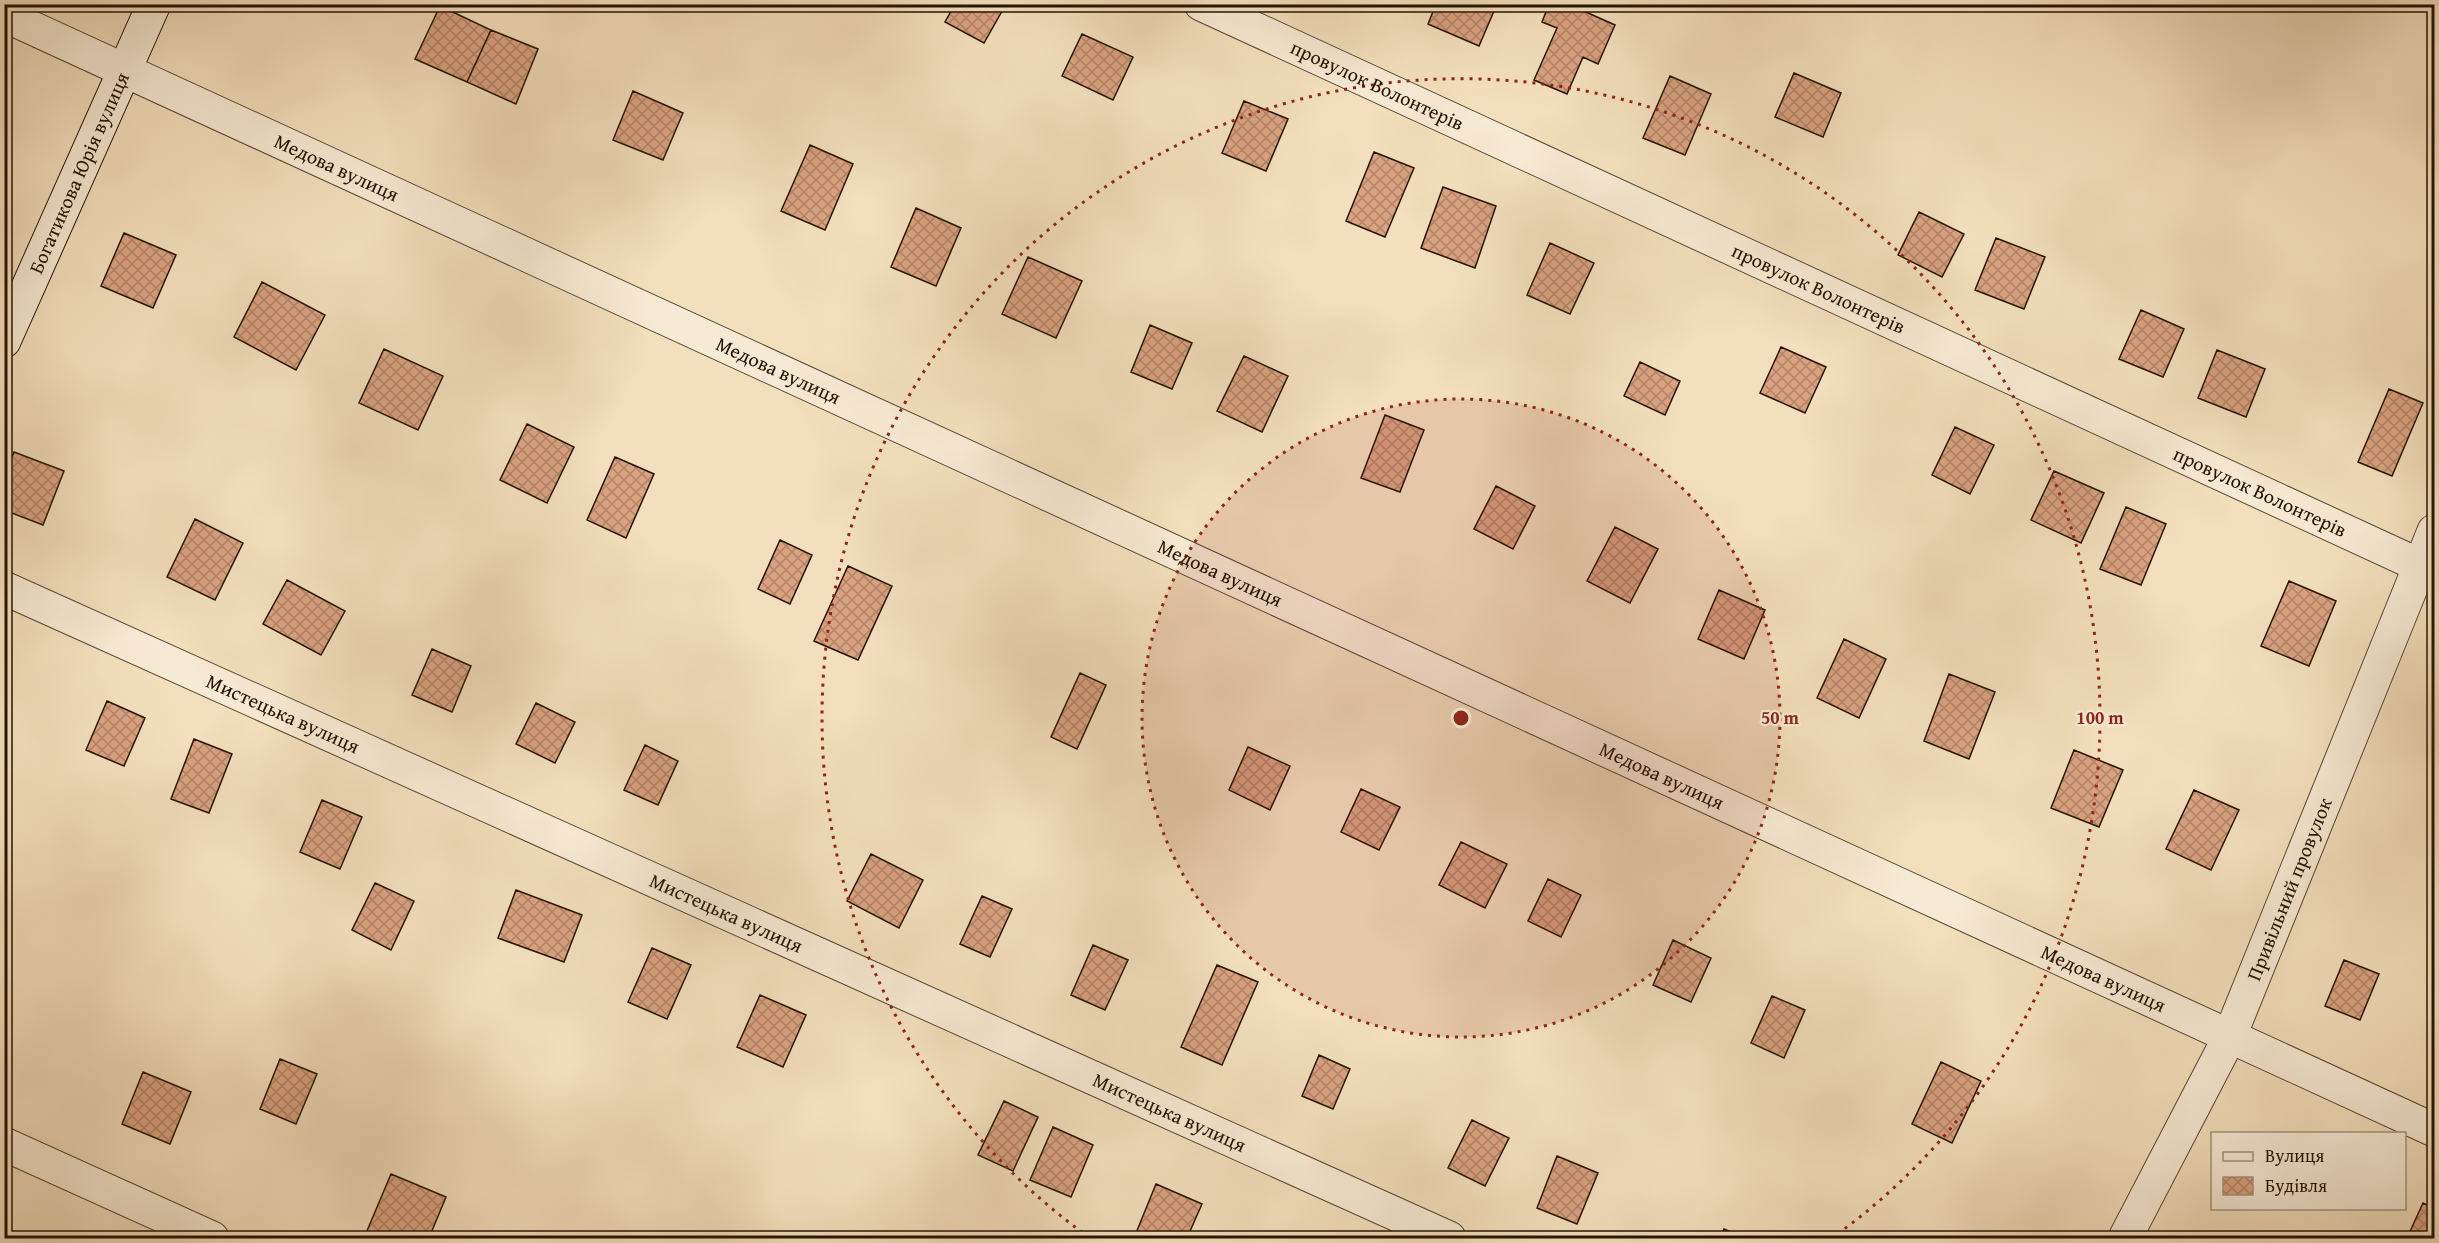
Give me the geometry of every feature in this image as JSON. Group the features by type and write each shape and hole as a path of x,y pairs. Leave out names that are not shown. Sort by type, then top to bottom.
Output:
{"street":[{"name":"Богатикова Юрія вулиця","path":"4,341 154,4"},
{"name":"провулок Волонтерів","path":"1201,4 2427,569"},
{"name":"Медова вулиця","path":"4,15 2229,1038 2434,1130"},
{"name":"Привільний провулок","path":"2125,1239 2229,1038 2427,569 2434,531"},
{"name":"Мистецька вулиця","path":"4,588 1449,1239"},
{"path":"4,1144 212,1239"}],"building":[{"path":"955,4 1006,4 984,43 945,22"},
{"path":"1436,4 1497,4 1479,46 1428,24"},
{"path":"1549,4 1568,4 1615,25 1598,64 1583,57 1567,94 1534,80 1557,28 1542,22"},
{"path":"440,6 491,30 467,82 415,59"},
{"path":"491,30 538,49 516,104 467,82"},
{"path":"1082,34 1133,57 1113,100 1062,76"},
{"path":"1794,73 1841,93 1823,137 1775,117"},
{"path":"1670,76 1711,94 1685,155 1643,138"},
{"path":"633,91 683,113 663,160 613,140"},
{"path":"1244,101 1288,119 1266,171 1222,153"},
{"path":"810,145 853,164 825,230 781,211"},
{"path":"1374,152 1414,168 1385,237 1346,221"},
{"path":"1443,187 1496,206 1475,268 1421,248"},
{"path":"916,208 961,228 936,286 891,267"},
{"path":"1919,212 1964,234 1942,277 1898,255"},
{"path":"124,233 176,255 153,308 101,286"},
{"path":"1996,238 2045,257 2024,309 1975,290"},
{"path":"1550,243 1594,263 1570,314 1527,295"},
{"path":"1028,257 1082,281 1056,338 1002,314"},
{"path":"262,282 325,315 296,370 234,337"},
{"path":"2141,310 2184,329 2163,377 2119,359"},
{"path":"1150,325 1192,343 1172,389 1131,372"},
{"path":"1781,347 1826,367 1805,413 1760,393"},
{"path":"384,349 443,376 418,430 359,403"},
{"path":"2217,350 2265,369 2246,417 2198,398"},
{"path":"1244,356 1288,376 1262,432 1217,411"},
{"path":"1640,362 1680,381 1665,415 1624,396"},
{"path":"2389,389 2423,403 2392,476 2358,462"},
{"path":"1385,415 1424,430 1400,492 1361,478"},
{"path":"527,424 574,447 547,503 500,480"},
{"path":"1955,427 1994,445 1970,494 1932,475"},
{"path":"14,452 64,471 43,525 4,510 4,475"},
{"path":"615,457 654,474 626,538 587,520"},
{"path":"2054,471 2104,493 2081,543 2031,520"},
{"path":"1496,486 1535,506 1513,549 1474,529"},
{"path":"2126,507 2166,524 2141,585 2100,569"},
{"path":"195,519 243,543 215,600 167,577"},
{"path":"1615,527 1658,549 1630,603 1587,581"},
{"path":"780,540 812,555 790,604 758,589"},
{"path":"848,566 892,586 858,660 814,641"},
{"path":"287,580 345,611 321,655 263,624"},
{"path":"2289,581 2336,601 2309,666 2261,646"},
{"path":"1719,590 1765,610 1744,659 1698,639"},
{"path":"1844,639 1886,659 1859,718 1817,698"},
{"path":"432,649 471,666 452,712 412,695"},
{"path":"1080,673 1106,685 1077,749 1051,737"},
{"path":"1949,674 1995,692 1969,759 1924,741"},
{"path":"107,701 145,718 124,766 86,750"},
{"path":"536,703 575,722 555,763 516,744"},
{"path":"194,739 232,754 209,813 171,799"},
{"path":"645,745 678,761 658,805 624,790"},
{"path":"1248,747 1290,766 1270,810 1229,790"},
{"path":"2074,750 2123,770 2099,827 2051,808"},
{"path":"1361,789 1400,807 1379,850 1341,832"},
{"path":"2194,790 2239,810 2211,870 2166,849"},
{"path":"322,800 362,817 340,869 300,852"},
{"path":"1461,842 1507,864 1485,908 1439,885"},
{"path":"871,854 923,880 899,928 847,901"},
{"path":"1548,879 1581,895 1561,937 1528,921"},
{"path":"375,883 414,901 391,950 352,930"},
{"path":"516,890 582,915 564,962 498,938"},
{"path":"982,896 1012,909 990,957 960,944"},
{"path":"1673,940 1711,958 1691,1002 1653,985"},
{"path":"1093,945 1128,960 1105,1010 1071,995"},
{"path":"652,948 691,965 667,1019 628,1002"},
{"path":"2344,960 2379,974 2360,1020 2325,1006"},
{"path":"1217,965 1258,982 1222,1065 1181,1047"},
{"path":"760,995 806,1015 783,1067 737,1047"},
{"path":"1772,996 1805,1010 1784,1058 1751,1043"},
{"path":"1319,1055 1350,1069 1333,1109 1302,1096"},
{"path":"280,1059 317,1074 296,1124 260,1109"},
{"path":"1941,1062 1981,1081 1952,1143 1912,1124"},
{"path":"143,1072 191,1092 170,1144 122,1124"},
{"path":"1004,1101 1038,1117 1013,1171 978,1155"},
{"path":"1472,1120 1509,1138 1485,1186 1448,1168"},
{"path":"1053,1127 1093,1145 1071,1197 1030,1180"},
{"path":"1557,1156 1598,1173 1577,1224 1537,1208"},
{"path":"391,1174 446,1197 429,1238 364,1238"},
{"path":"1156,1184 1202,1204 1187,1238 1148,1238 1136,1233"},
{"path":"2423,1203 2434,1208 2434,1238 2407,1238"},
{"path":"1724,1229 1745,1238 1719,1238"}]}
